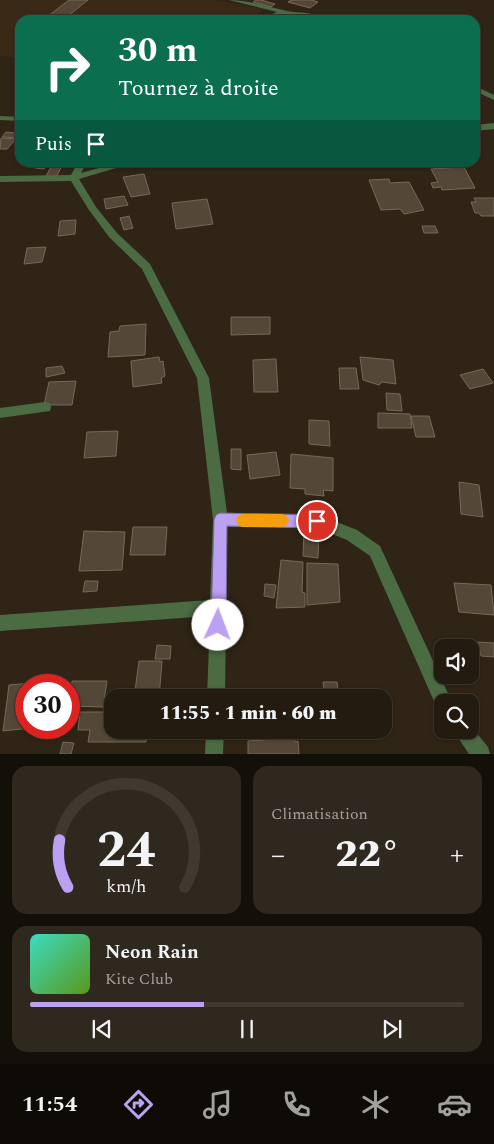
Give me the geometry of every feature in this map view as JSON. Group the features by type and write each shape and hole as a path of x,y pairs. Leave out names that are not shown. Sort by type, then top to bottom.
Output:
{"street":[{"path":"232,0 309,15"},
{"path":"272,15 288,12"},
{"path":"480,91 494,98"},
{"path":"0,118 15,119"},
{"path":"480,127 494,126"},
{"path":"74,178 80,167"},
{"path":"0,179 74,178 96,174 117,167"},
{"path":"74,178 92,208 113,235 146,267 203,378 220,520 216,689"},
{"path":"0,413 45,407"},
{"path":"220,520 317,521 352,535 375,551 438,694"},
{"path":"0,623 219,607"},
{"path":"214,754 215,739"},
{"path":"469,739 481,754"}],"shaded area":[{"path":"0,0 215,0 262,9 257,15 15,15 15,58 0,56"}],"building":[{"path":"69,0 88,0 69,15 50,15"},
{"path":"256,0 275,4 271,7 253,2"},
{"path":"291,0 312,0 318,2 310,8 288,2"},
{"path":"6,132 15,133 15,138 2,137"},
{"path":"1,138 15,139 7,149 0,149"},
{"path":"51,167 61,167 56,177 46,176"},
{"path":"464,167 475,188 442,190 441,187 433,188 431,183 438,182 431,169"},
{"path":"144,174 150,194 131,197 123,177"},
{"path":"389,179 390,183 409,182 424,210 404,214 400,209 381,210 369,180"},
{"path":"124,196 128,205 106,209 104,199"},
{"path":"474,198 494,198 494,216 481,216 479,213 475,213 471,202 476,202"},
{"path":"207,199 213,224 176,229 172,203"},
{"path":"129,216 133,228 124,230 120,218"},
{"path":"76,220 75,234 58,236 60,221"},
{"path":"422,226 435,226 438,233 424,233"},
{"path":"46,247 42,262 24,264 27,248"},
{"path":"231,317 270,317 270,334 231,335"},
{"path":"146,324 145,355 108,357 110,332 119,331 120,326"},
{"path":"159,357 160,362 163,361 165,376 161,378 162,383 133,387 131,361"},
{"path":"360,357 393,360 396,384 382,382 379,385 363,380"},
{"path":"276,359 278,392 254,392 253,360"},
{"path":"62,366 65,373 46,377 46,368"},
{"path":"339,368 356,368 359,389 340,389"},
{"path":"483,369 493,383 470,389 460,375"},
{"path":"76,381 72,405 44,405 49,382"},
{"path":"386,393 400,394 402,411 387,410"},
{"path":"378,413 410,414 412,428 378,428"},
{"path":"411,416 429,416 435,437 416,437"},
{"path":"309,420 329,421 330,446 309,444"},
{"path":"118,431 116,456 84,458 87,432"},
{"path":"231,449 241,449 241,470 231,469"},
{"path":"276,452 280,475 250,479 247,455"},
{"path":"291,454 333,458 333,491 323,490 324,496 305,494 305,489 290,488"},
{"path":"459,482 479,485 483,517 461,514"},
{"path":"133,527 167,527 165,555 130,555"},
{"path":"84,531 125,532 122,570 79,571"},
{"path":"304,531 319,531 318,558 303,556"},
{"path":"281,560 303,562 302,592 305,593 305,607 276,608"},
{"path":"307,563 338,564 340,602 307,605"},
{"path":"85,581 98,581 97,591 83,592"},
{"path":"454,583 491,585 494,615 459,612"},
{"path":"265,584 276,585 274,598 264,596"},
{"path":"479,642 494,643 494,657 481,656"},
{"path":"157,645 171,646 170,659 155,659"},
{"path":"139,661 162,661 160,689 135,689"},
{"path":"80,681 107,681 106,689 104,689 103,707 80,706"},
{"path":"323,682 337,682 338,689 324,689"},
{"path":"15,684 15,730 3,731 9,685"},
{"path":"80,712 104,712 104,739 146,739 146,742 88,742 90,730 80,730"},
{"path":"294,739 295,742 298,741 299,754 248,754 248,741"},
{"path":"63,742 74,743 71,754 60,754"}],"slow traffic":[{"path":"242,520 283,521"}],"route":[{"path":"218,625 221,557 220,520 317,521"}]}
